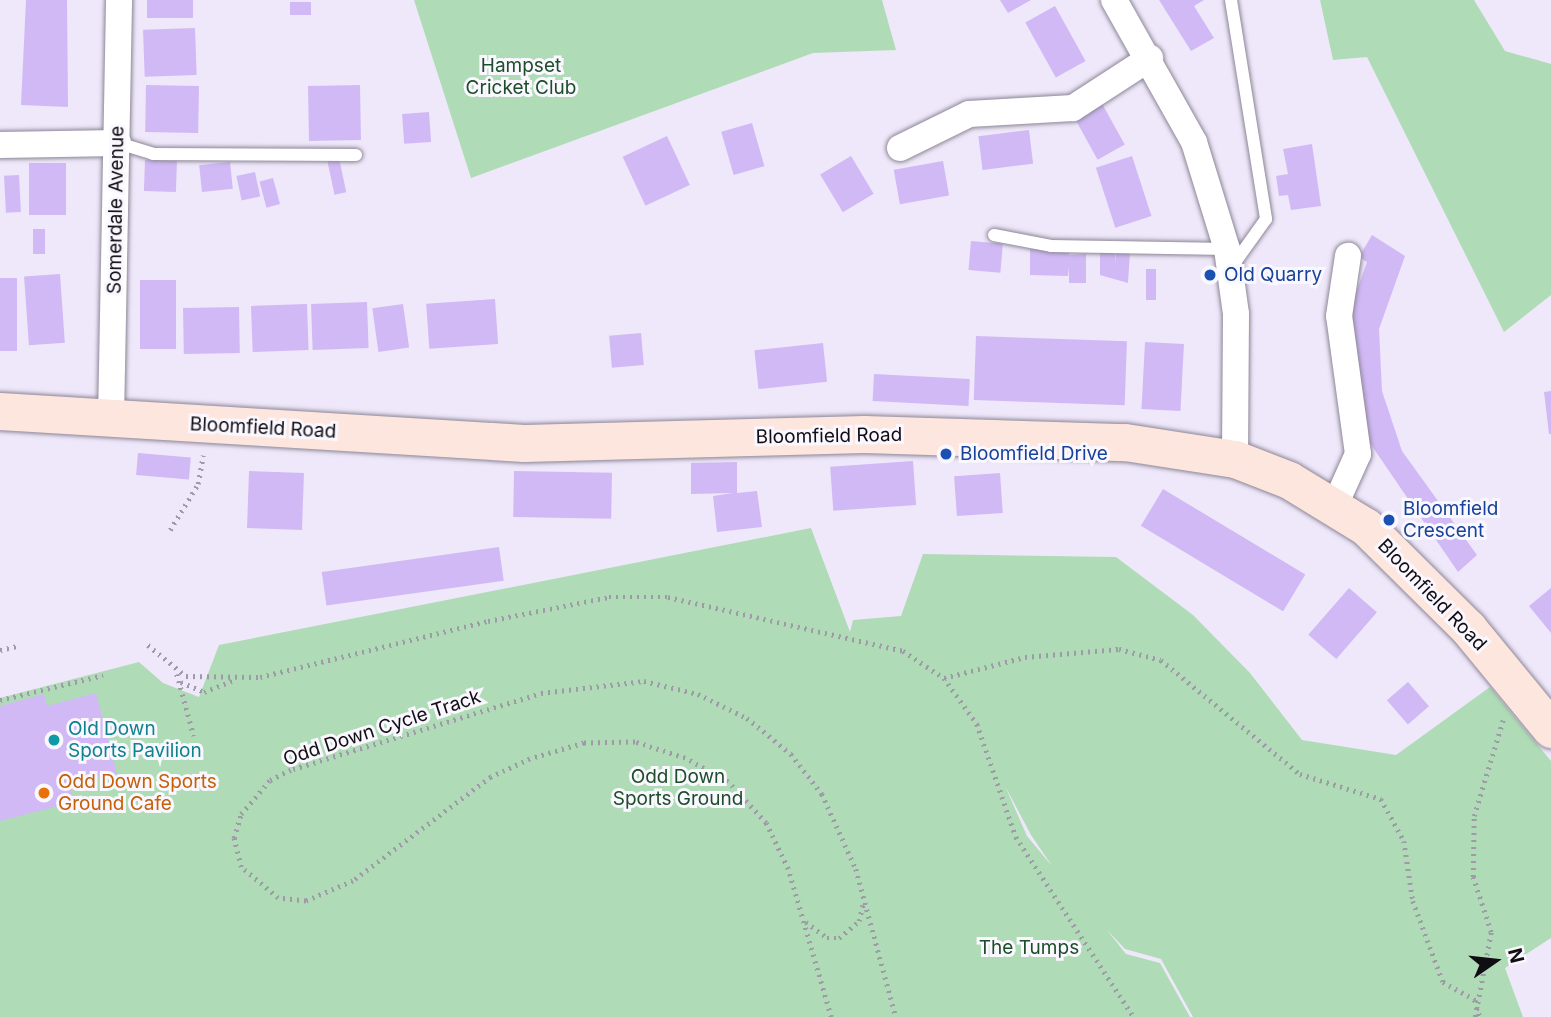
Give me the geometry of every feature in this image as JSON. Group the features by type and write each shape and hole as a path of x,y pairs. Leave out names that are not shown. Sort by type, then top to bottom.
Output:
{"street":[{"name":"Somerdale Avenue","path":"111,420 119,0"},
{"path":"1114,0 1150,58 1195,142 1229,258 1235,459"},
{"path":"900,148 968,114 1073,108 1150,58"},
{"path":"0,145 118,143"},
{"path":"1335,505 1358,454 1339,316 1348,256"},
{"name":"Bloomfield Road","path":"0,411 111,420 524,443 864,434 1029,438 1125,442 1235,459 1335,505 1405,561 1551,729"}],"lane":[{"path":"994,235 1051,246 1229,258 1266,219 1231,0"},
{"path":"118,143 153,155 356,155"}],"path":[{"path":"170,530 198,484 206,424"},
{"path":"181,682 204,692 235,679 621,597 719,604 903,651 944,678 977,724 1016,837 1134,1017"},
{"path":"148,645 177,673 194,736"},
{"path":"0,650 17,646"},
{"path":"944,678 1025,657 1119,649 1160,660 1300,774 1381,799 1404,841 1413,901 1443,982 1475,1000 1477,1017"},
{"path":"177,673 235,679"},
{"path":"0,700 103,675"},
{"name":"Odd Down Cycle Track","path":"831,1017 803,919 766,823 728,782 685,758 635,742 584,743 491,778 353,881 306,901 278,898 256,884 241,867 234,838 252,797 293,769 541,693 644,681 698,694 747,718 791,754 845,835 896,1017"},
{"path":"1476,1008 1492,932 1474,877 1474,816 1511,707 1505,699 1518,688"},
{"path":"803,919 815,932 839,937 859,921 864,902"}],"green space":[{"name":"Hampset Cricket Club","path":"414,0 882,0 896,50 813,53 471,178"},
{"path":"1320,0 1474,0 1505,51 1551,64 1551,295 1504,332 1367,57 1333,60"},
{"name":"Odd Down Sports Ground","path":"811,528 850,632 853,620 901,616 923,554 1116,557 1193,615 1250,673 1302,740 1396,755 1490,687 1551,761 1551,938 1505,968 1523,1017 1193,1017 1161,959 1125,949 1107,930 1126,954 1160,963 1190,1017 0,1017 0,698 139,662 163,683 199,697 219,645","holes":["1005,786 1031,835 1052,866 1027,836"]}],"building":[{"path":"26,0 67,0 68,107 21,105"},
{"path":"147,0 193,0 193,18 147,18"},
{"path":"1000,0 1031,0 1008,13"},
{"path":"1159,0 1204,0 1194,6 1214,38 1191,51"},
{"path":"290,2 311,2 311,15 290,15"},
{"path":"1055,6 1086,61 1056,78 1025,22"},
{"path":"195,28 197,75 145,77 143,30"},
{"path":"146,85 199,86 198,133 145,132"},
{"path":"360,85 361,140 309,141 308,86"},
{"path":"1100,100 1125,145 1098,160 1073,115"},
{"path":"429,112 431,142 404,144 402,114"},
{"path":"752,123 764,166 734,175 721,132"},
{"path":"1029,130 1033,164 983,170 978,136"},
{"path":"667,136 690,185 645,206 623,157"},
{"path":"1312,144 1321,206 1291,210 1288,195 1279,196 1276,176 1288,174 1283,149"},
{"path":"851,156 874,194 843,212 820,175"},
{"path":"1132,156 1151,216 1115,228 1096,168"},
{"path":"339,158 346,192 335,195 327,160"},
{"path":"145,160 177,161 176,192 144,191"},
{"path":"943,161 949,195 900,204 894,170"},
{"path":"230,162 233,189 202,192 199,165"},
{"path":"29,163 66,163 66,215 29,215"},
{"path":"255,172 260,196 242,200 236,176"},
{"path":"19,175 21,212 6,213 4,176"},
{"path":"273,178 280,204 266,208 259,182"},
{"path":"33,229 45,229 45,254 33,254"},
{"path":"1372,235 1405,256 1379,329 1382,391 1402,451 1477,555 1458,572 1361,430 1346,321 1367,262 1359,257"},
{"path":"971,241 1003,244 1000,273 968,270"},
{"path":"1069,248 1069,255 1086,254 1086,283 1069,283 1069,267 1068,276 1030,275 1030,249"},
{"path":"1100,249 1115,250 1115,263 1116,251 1130,252 1128,283 1100,275"},
{"path":"1146,269 1156,269 1156,300 1146,300"},
{"path":"60,274 65,343 29,345 24,277"},
{"path":"0,278 17,278 17,351 0,351"},
{"path":"140,280 176,280 176,349 140,349"},
{"path":"495,299 498,344 429,349 426,304"},
{"path":"367,302 369,348 313,350 311,304"},
{"path":"307,304 309,350 253,352 251,306"},
{"path":"403,304 409,348 378,352 372,308"},
{"path":"239,307 240,353 184,354 183,308"},
{"path":"641,333 644,365 612,368 609,336"},
{"path":"976,336 1127,341 1125,405 974,400"},
{"path":"1145,342 1184,344 1180,411 1141,409"},
{"path":"823,343 827,382 758,389 754,350"},
{"path":"874,374 970,379 968,406 873,401"},
{"path":"1551,391 1551,434 1549,434 1544,392"},
{"path":"138,453 191,458 189,480 136,475"},
{"path":"913,461 916,505 833,511 830,467"},
{"path":"737,462 737,493 757,491 762,527 717,532 713,496 733,493 691,494 691,463"},
{"path":"249,471 304,473 302,530 247,528"},
{"path":"514,471 612,473 611,519 513,517"},
{"path":"1000,473 1003,513 957,516 954,476"},
{"path":"1163,489 1305,574 1283,611 1141,526"},
{"path":"499,547 504,581 326,606 322,572"},
{"path":"1349,588 1377,612 1336,659 1308,635"},
{"path":"1551,588 1551,633 1529,606"},
{"path":"1408,682 1429,706 1408,725 1387,700"},
{"name":"Old Down Sports Pavilion","path":"96,693 117,773 70,786 74,802 0,821 0,706 44,694 47,706"}],"place":[{"name":"Old Quarry","path":"1210,275"},
{"name":"Bloomfield Drive","path":"946,454"},
{"name":"Bloomfield Crescent","path":"1389,520"},
{"name":"Old Down Sports Pavilion","path":"54,740"},
{"name":"Odd Down Sports Ground Cafe","path":"44,793"}],"park label":[{"name":"The Tumps","path":"1029,948"}]}
